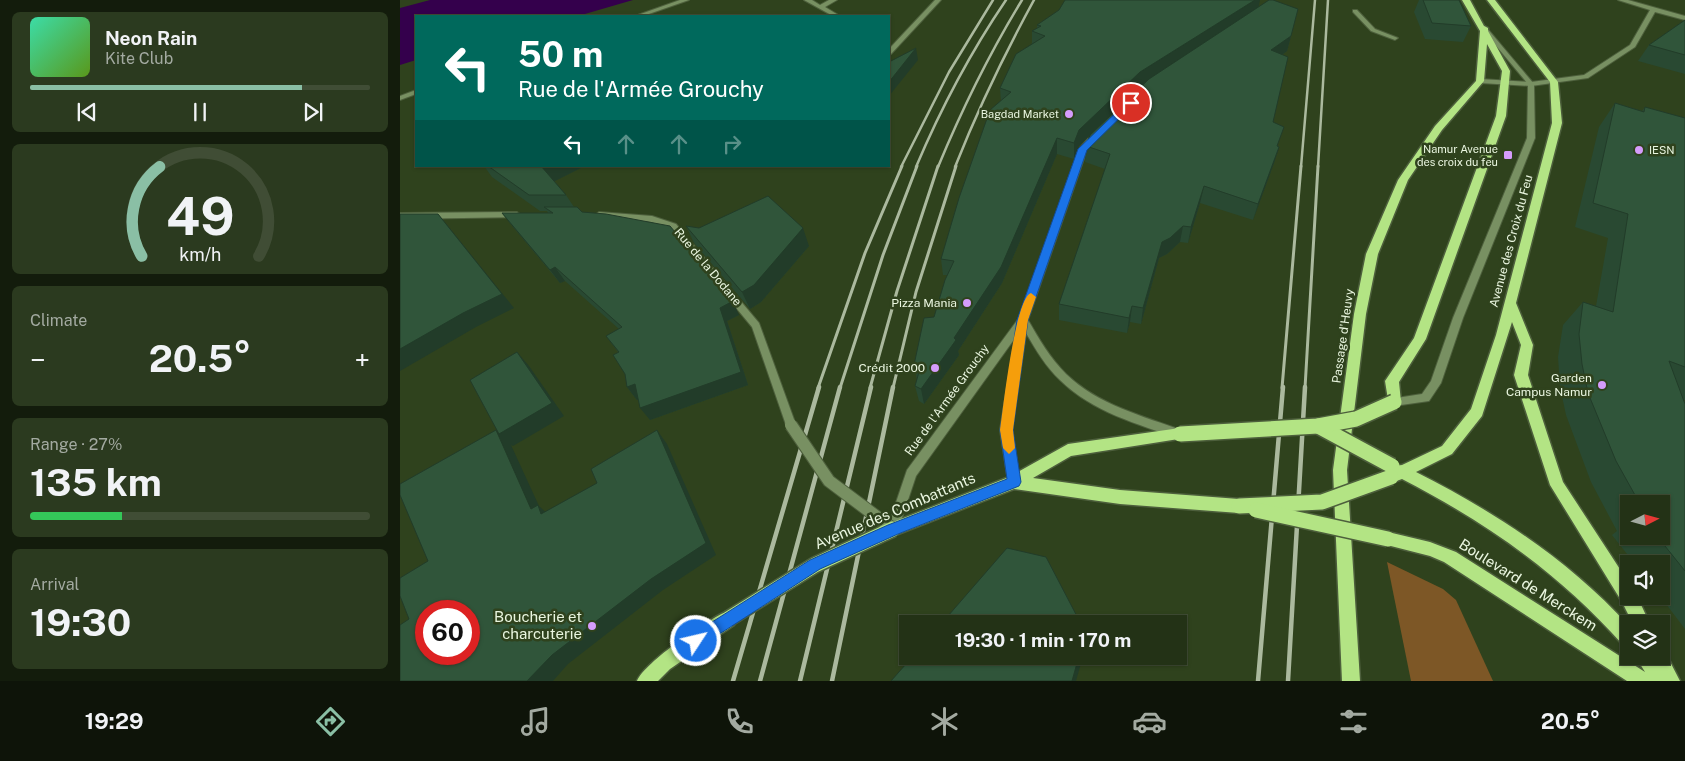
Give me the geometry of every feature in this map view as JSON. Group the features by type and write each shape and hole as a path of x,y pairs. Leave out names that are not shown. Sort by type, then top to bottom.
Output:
{"main road":[{"path":"1318,426 1356,419 1394,402 1392,381 1420,339 1501,116 1506,71 1484,28 1466,0"},
{"path":"1491,0 1554,82"},
{"path":"1481,76 1484,28"},
{"name":"Passage d'Heuvy","path":"1351,681 1340,470 1360,314 1372,254 1403,180 1438,128 1481,76"},
{"name":"Avenue des Croix du Feu","path":"1396,472 1447,450 1477,412 1502,335 1557,124 1554,82"},
{"path":"1510,302 1527,345 1521,375 1557,485 1628,596 1638,615"},
{"name":"Boulevard de Merckem","path":"1318,426 1396,472 1489,521 1548,560 1605,610 1620,628"},
{"name":"Avenue des Combattants","path":"646,681 664,663 728,618 815,564 893,529 1014,482 1068,450 1180,434 1298,429 1318,426"},
{"name":"Avenue des Combattants","path":"1014,482 1120,497 1239,506 1322,502 1396,472"},
{"name":"Boulevard de Merckem","path":"1239,506 1430,549 1450,557 1643,681"},
{"path":"1650,665 1663,681"},
{"path":"1663,665 1671,681"}],"street":[{"path":"641,15 686,0"},
{"path":"807,0 835,15"},
{"path":"820,7 834,0"},
{"path":"890,52 938,0"},
{"path":"1621,0 1685,18"},
{"path":"1481,76 1504,82 1531,84 1586,77 1633,46 1653,10"},
{"path":"1355,11 1373,30 1395,38"},
{"path":"1394,402 1425,398 1436,383 1458,318 1531,138 1531,84 1484,28"},
{"path":"890,42 899,44"},
{"path":"400,98 415,92"},
{"name":"Rue de l'Armée Grouchy","path":"1014,482 1006,430 1023,320 1083,149 1103,130"},
{"path":"400,216 528,215"},
{"name":"Rue de la Dodane","path":"587,215 652,219 673,226 756,326 791,425 829,481 893,529"},
{"path":"1023,320 1044,355 1064,378 1100,404 1180,434"},
{"name":"Rue de l'Armée Grouchy","path":"893,529 911,474 1023,320"}],"shaded area":[{"path":"430,0 633,0 581,15 415,15 415,60 400,65 400,8"},
{"path":"1387,562 1443,589 1456,600 1493,681 1411,681"}],"building":[{"path":"1065,0 1255,0 1140,72 1079,130 1074,143 1057,138 1001,267 954,338 956,340 921,389 915,386 921,365 914,365 924,318 934,317 945,280 954,261 941,259 959,198 990,110 1011,92 1000,88 1016,54 1045,36 1032,31 1041,26 1037,25 1059,10"},
{"path":"1269,0 1298,9 1291,36 1271,50 1288,57 1273,122 1284,127 1277,146 1279,147 1258,204 1204,186 1191,227 1183,226 1170,238 1162,242 1143,308 1132,306 1129,318 1059,304 1110,154 1086,146 1090,135 1149,79"},
{"path":"1423,0 1459,0 1471,26 1432,23"},
{"path":"1685,20 1685,55 1649,45"},
{"path":"916,48 890,81 890,61"},
{"path":"1615,103 1644,112 1645,107 1685,118 1685,367 1669,361 1685,404 1685,571 1664,545 1670,545 1670,495 1635,495 1616,461 1588,393 1582,364 1579,334 1583,302 1613,312 1628,214 1593,203"},
{"path":"489,167 542,167 566,195 529,195"},
{"path":"768,196 803,228 754,285 742,292 686,226 699,228"},
{"path":"544,207 577,207 582,212 606,214 670,226 733,301 720,308 741,372 640,408 635,384 627,387 625,374 613,355 619,352 606,336 622,327 555,267 550,270 502,213 553,213"},
{"path":"400,214 438,214 502,294 463,313 400,349"},
{"path":"517,352 552,403 499,434 470,380"},
{"path":"496,430 531,509 538,505 541,514 597,483 591,469 657,430 706,543 651,579 552,655 527,681 400,681 400,625 409,619 400,596 400,578 428,561 400,495 400,484"},
{"path":"1007,548 1046,557 1076,615 949,615"},
{"path":"905,665 1076,665 1072,681 891,681"}],"railway":[{"path":"901,167 949,72 993,0"},
{"path":"916,167 957,81 980,40 1006,0"},
{"path":"938,167 977,82 1022,0"},
{"path":"955,167 992,82 1034,0"},
{"path":"1301,167 1315,0"},
{"path":"1318,167 1328,0"},
{"path":"818,388 865,253 902,166"},
{"path":"840,388 883,255 917,166"},
{"path":"870,388 897,291 938,166"},
{"path":"893,388 916,292 956,166"},
{"path":"1282,388 1301,166"},
{"path":"1305,388 1318,166"},
{"path":"733,681 819,387"},
{"path":"760,681 840,387"},
{"path":"800,681 871,387"},
{"path":"832,681 893,387"},
{"path":"1258,681 1283,387"},
{"path":"1288,681 1305,387"}],"slow traffic":[{"path":"1009,448 1006,430 1023,320 1031,297"}],"place":[{"name":"Bagdad Market","path":"1069,114"},
{"name":"IESN","path":"1639,150"},
{"name":"Namur Avenue des croix du feu","path":"1508,155"},
{"name":"Pizza Mania","path":"967,303"},
{"name":"Crédit 2000","path":"935,368"},
{"name":"Garden Campus Namur","path":"1602,385"},
{"name":"Boucherie et charcuterie","path":"592,626"}],"route":[{"path":"696,641 728,618 815,564 893,529 1014,482 1006,430 1023,320 1083,149 1131,103"}]}
